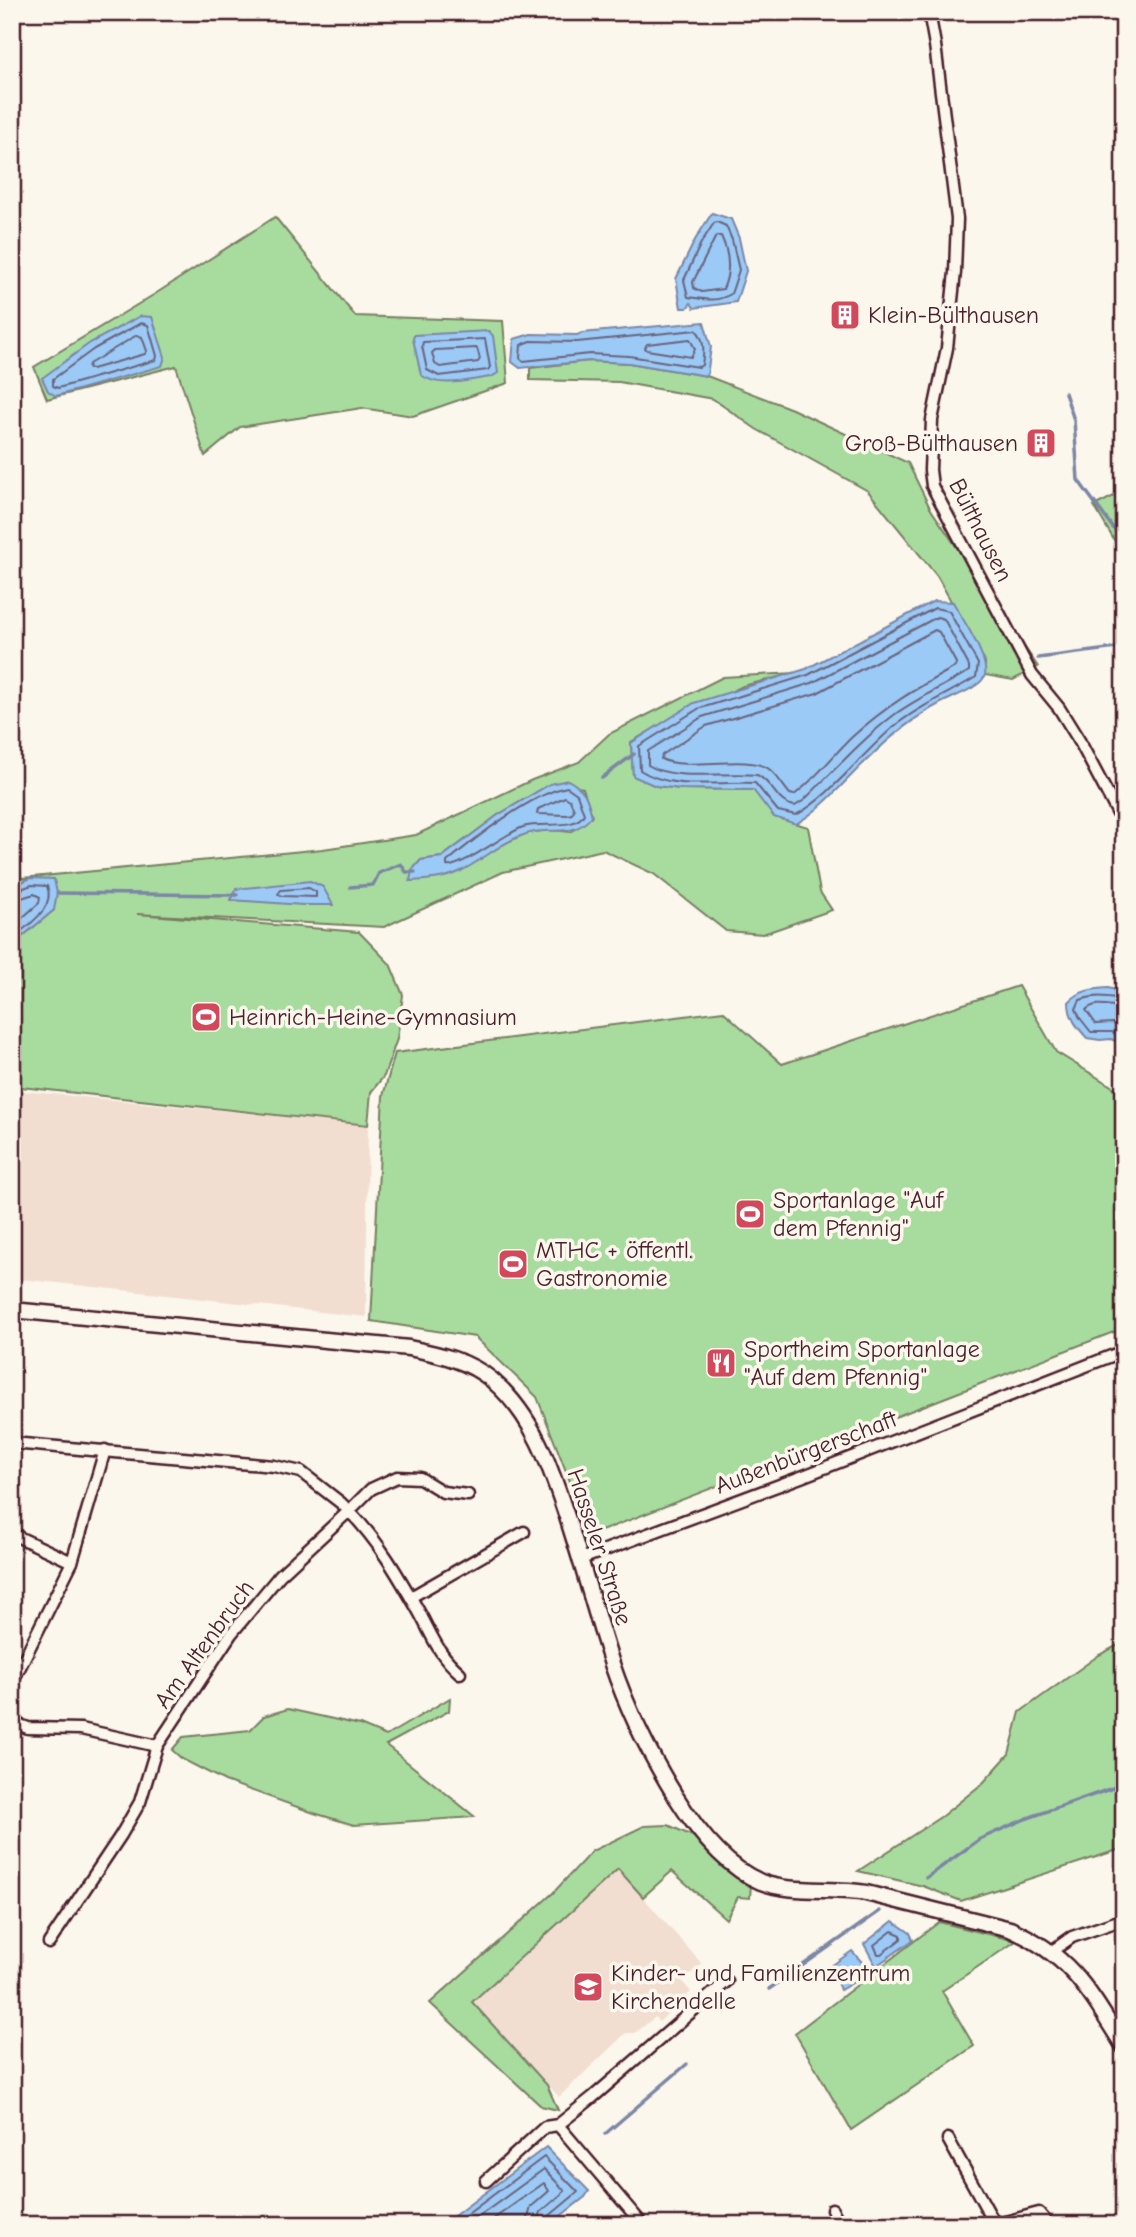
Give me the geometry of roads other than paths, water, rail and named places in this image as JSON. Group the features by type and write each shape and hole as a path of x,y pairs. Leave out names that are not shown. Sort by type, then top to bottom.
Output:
{"main road":[{"name":"Hasseler Straße","path":"12,1310 409,1348 441,1354 465,1363 495,1382 531,1426 545,1454 581,1559 611,1660 640,1732 660,1771 688,1815 722,1854 747,1874 774,1886 866,1893 1010,1929 1052,1951 1074,1972 1124,2047"}],"street":[{"name":"Bülthausen","path":"929,12 957,219 955,272 947,348 932,420 932,486 1032,675 1059,708 1080,742 1124,825"},
{"name":"Außenbürgerschaft","path":"581,1559 801,1477 1124,1351"},
{"path":"12,1443 274,1466 301,1472 349,1511 369,1532 411,1597 435,1646 446,1661 460,1673"},
{"path":"12,1683 72,1562 105,1450"},
{"name":"Am Altenbruch","path":"49,1944 140,1802 158,1746 231,1634 280,1575 371,1489 397,1477 420,1478 443,1492 468,1495"},
{"path":"411,1597 524,1532"},
{"path":"12,1534 72,1562"},
{"path":"12,1722 28,1728 81,1729 158,1746"},
{"path":"1052,1951 1072,1937 1124,1919"},
{"path":"486,2181 545,2127 558,2125 727,1981"},
{"path":"558,2125 643,2225"},
{"path":"948,2139 995,2225 1039,2213 1049,2225"},
{"path":"832,2209 840,2225"}],"water":[{"path":"712,213 731,219 739,238 746,271 736,302 694,308 691,303 687,308 681,308 676,279"},
{"path":"140,316 152,317 165,357 162,366 56,396 48,391 42,378 90,343"},
{"path":"704,322 711,347 707,376 629,363 589,361 520,368 512,362 514,339 531,334 577,335"},
{"path":"489,331 493,336 498,373 491,377 446,383 421,375 414,335"},
{"path":"934,601 953,602 983,659 983,679 973,688 931,709 902,728 825,802 796,824 774,817 753,790 681,789 656,786 633,776 631,743 694,703 806,669"},
{"path":"568,780 579,787 587,799 592,816 585,823 570,830 526,834 453,874 410,881 412,870 421,860 442,857 498,815 550,784"},
{"path":"31,878 54,879 57,893 54,910 12,945 12,886"},
{"path":"310,881 323,887 333,905 231,900 236,889"},
{"path":"1108,988 1124,992 1124,1045 1111,1039 1087,1038 1070,1013 1069,1002 1077,995"},
{"path":"893,1921 910,1933 913,1940 876,1966 864,1944"},
{"path":"852,1951 868,1969 868,1974 840,1990 831,1966"},
{"path":"546,2147 589,2191 549,2225 442,2225"}],"waterway":[{"path":"1065,393 1074,420 1078,480 1124,543"},
{"path":"1038,658 1124,647"},
{"path":"602,778 634,754"},
{"path":"350,887 373,885 379,873 401,864 406,872 415,872"},
{"path":"57,893 237,895"},
{"path":"926,1878 980,1839 1025,1819 1124,1784"},
{"path":"769,1989 880,1911"},
{"path":"605,2134 687,2064"}],"place":[{"name":"Klein-Bülthausen","path":"845,315"},
{"name":"Groß-Bülthausen","path":"1041,443"},
{"name":"Heinrich-Heine-Gymnasium","path":"206,1017"},
{"name":"Sportanlage \"Auf dem Pfennig\"","path":"750,1214"},
{"name":"MTHC + öffentl. Gastronomie","path":"513,1264"},
{"name":"Sportheim Sportanlage \"Auf dem Pfennig\"","path":"721,1363"},
{"name":"Kinder- und Familienzentrum Kirchendelle","path":"588,1987"}]}
